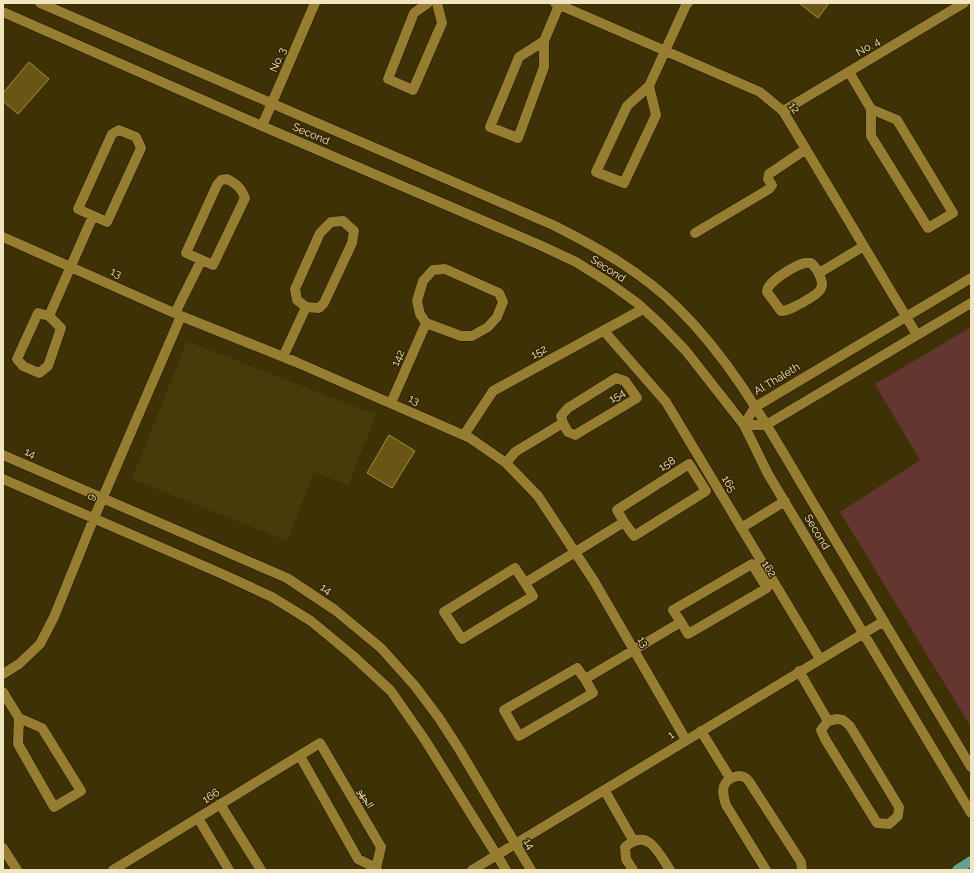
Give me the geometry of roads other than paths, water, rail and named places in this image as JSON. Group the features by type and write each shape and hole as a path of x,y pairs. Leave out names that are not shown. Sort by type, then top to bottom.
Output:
{"main road":[{"path":"957,870 971,861"}],"street":[{"name":"Second","path":"40,3 553,225 601,251 651,285 677,306 713,346 755,406 971,766"},
{"name":"No. 3","path":"262,126 315,3"},
{"path":"428,3 414,13 388,79 413,90 442,23 437,3"},
{"name":"No. 4","path":"783,111 964,3"},
{"path":"544,40 519,57 490,127 518,138 544,67 544,40 558,4"},
{"name":"12","path":"558,4 760,92 783,111 918,335"},
{"path":"649,86 656,115 624,183 596,172 627,106 649,86 686,4"},
{"name":"Second","path":"3,12 262,126 542,246 582,266 608,282 643,309 686,351 744,425 768,474 971,813"},
{"path":"849,72 871,109 871,136 928,228 953,213 897,120 871,109"},
{"path":"119,130 136,137 141,148 107,222 93,216 78,209 112,134 119,130"},
{"path":"695,233 770,189 772,185 768,179 769,174 806,149"},
{"path":"227,179 235,183 241,189 244,198 213,265 201,261 186,253 217,185 221,180 227,179"},
{"path":"49,316 93,216"},
{"path":"343,221 354,231 352,243 324,303 319,308 306,307 298,300 295,289 320,233 331,222 343,221"},
{"name":"13","path":"3,237 178,315 283,357 464,435 506,462 538,496 634,650 686,740"},
{"path":"819,273 864,246"},
{"name":"9","path":"3,674 19,664 40,644 54,616 201,261"},
{"path":"811,263 819,273 822,283 820,291 787,311 779,309 767,292 768,287 773,281 800,264 811,263"},
{"path":"433,270 445,270 490,288 499,293 503,302 498,317 488,326 472,336 461,336 426,323 420,314 417,301 424,281 433,270"},
{"name":"Al Thaleth","path":"744,425 755,406 971,278"},
{"path":"744,425 766,425 971,303"},
{"path":"283,357 306,307"},
{"name":"152","path":"464,435 494,391 643,309"},
{"path":"38,312 49,316 61,328 48,366 39,373 23,366 17,359 38,312"},
{"name":"142","path":"391,403 426,323"},
{"name":"165","path":"604,330 666,402 820,659"},
{"name":"154","path":"616,378 625,381 637,398 575,435 568,432 563,423 561,416 568,408 616,378"},
{"path":"506,462 515,452 563,423"},
{"name":"14","path":"3,455 287,578 335,610 381,648 415,686 439,718 531,870"},
{"name":"158","path":"690,464 706,492 634,536 624,522 617,510 690,464"},
{"path":"3,479 272,597 311,621 352,654 395,697 425,740 506,870"},
{"path":"741,528 785,502"},
{"path":"525,582 624,522"},
{"name":"162","path":"752,564 767,588 688,634 681,622 673,610 752,564"},
{"path":"515,568 525,582 532,596 462,639 444,612 515,568"},
{"name":"1","path":"472,870 884,621"},
{"path":"585,680 681,622"},
{"path":"577,668 585,680 593,693 519,736 504,710 577,668"},
{"path":"799,671 828,721"},
{"path":"3,692 19,718 18,744 54,807 81,791 42,728 19,718"},
{"path":"843,720 850,726 899,806 898,816 889,824 877,823 861,799 821,730 828,721 843,720"},
{"path":"701,731 730,778"},
{"name":"166","path":"113,870 126,867 198,818 320,743"},
{"name":"الجهو","path":"300,756 358,860 377,869 381,847 320,743"},
{"path":"766,870 726,805 723,793 725,784 730,778 738,776 746,778 801,862 802,870"},
{"path":"605,791 633,840"},
{"path":"220,804 261,870"},
{"path":"198,818 229,870"},
{"path":"633,870 626,859 625,847 633,840 647,840 653,845 670,870"},
{"path":"3,848 17,870"}]}
